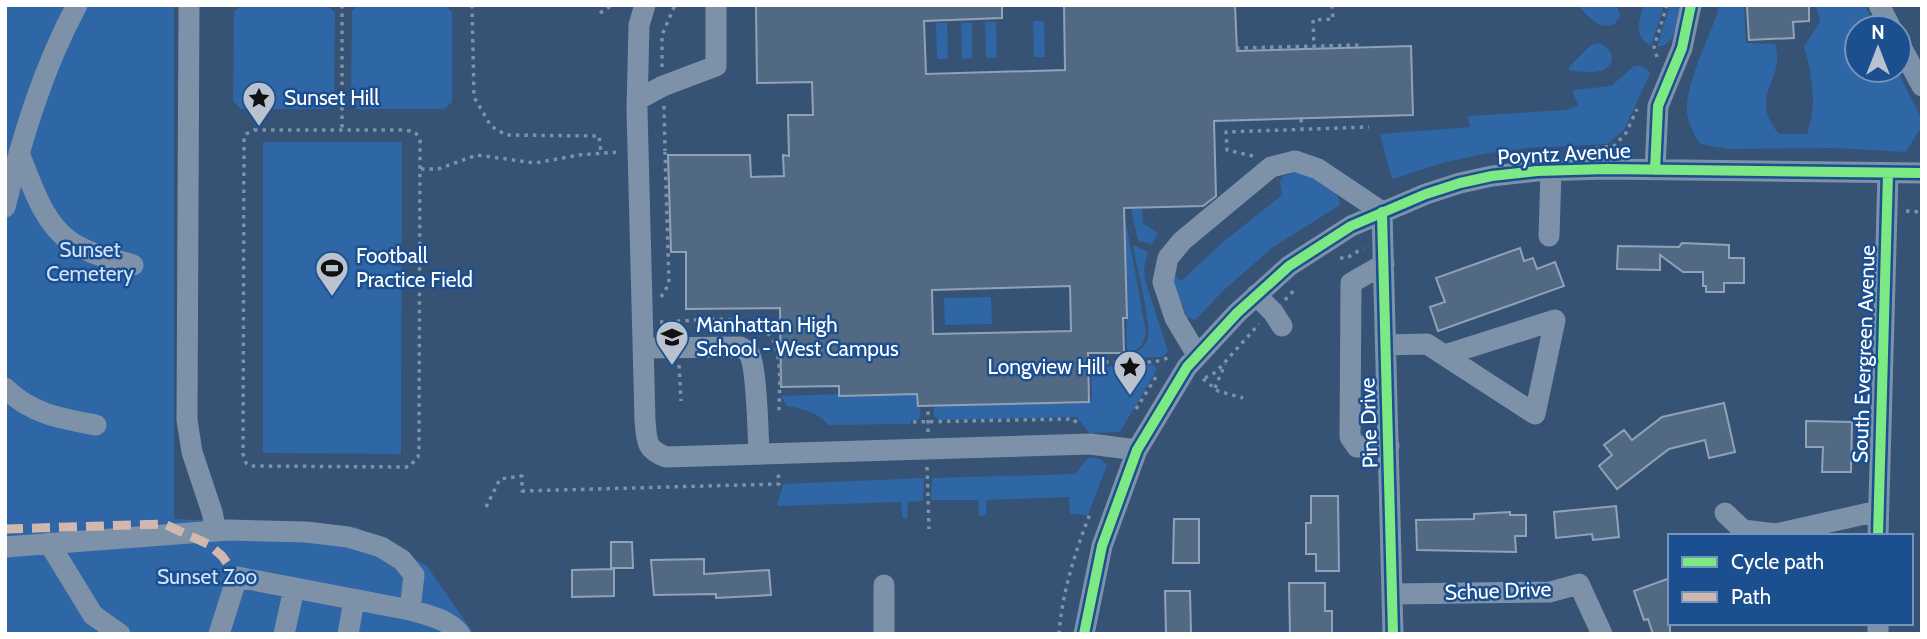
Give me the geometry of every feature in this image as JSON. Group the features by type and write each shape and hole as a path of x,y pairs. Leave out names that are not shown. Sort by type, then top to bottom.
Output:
{"street":[{"path":"5,207 19,153 58,40 77,5"},
{"path":"189,5 187,420 192,452 216,531"},
{"path":"645,5 639,25 637,100 646,431 647,442 653,452 666,457 1090,444 1137,450"},
{"path":"637,100 663,86 716,66 716,5"},
{"path":"1655,170 1658,106 1682,48 1691,5"},
{"path":"1913,69 1922,86"},
{"path":"19,153 41,205 69,240 84,250 133,265"},
{"path":"1197,355 1175,318 1163,282 1168,258 1182,241 1271,167 1295,161 1318,169 1382,212"},
{"path":"1549,236 1551,170"},
{"name":"Poyntz Avenue","path":"1084,634 1102,546 1137,450 1187,367 1256,295 1289,266 1351,226 1426,194 1460,183 1492,176 1551,170 1922,173"},
{"name":"South Evergreen Avenue","path":"1878,534 1888,173"},
{"name":"Pine Drive","path":"1382,212 1393,634"},
{"path":"1384,264 1351,283 1350,437 1357,447 1389,446"},
{"path":"1256,295 1273,312 1282,326"},
{"path":"1386,345 1427,344 1535,414 1555,320 1445,355"},
{"path":"643,348 740,346 748,351 769,453"},
{"path":"5,388 17,401 55,418 96,425"},
{"path":"1724,513 1743,530 1776,534 1878,511"},
{"path":"5,547 216,531 306,532 348,537 381,547 401,560 414,575 410,610"},
{"path":"48,543 93,615 120,634"},
{"path":"219,634 237,577 410,610 437,618 454,627 460,634"},
{"name":"Schue Drive","path":"1393,594 1550,592 1579,584 1602,634"},
{"path":"884,585 884,634"},
{"path":"284,634 294,589"},
{"path":"348,634 354,601"}],"path":[{"path":"342,5 342,130"},
{"path":"420,169 438,169 477,155 535,163 599,153 599,136 506,135 491,126 474,97 472,5"},
{"path":"600,13 612,5"},
{"path":"1314,47 1313,20 1333,19 1332,5"},
{"path":"1236,48 1362,45"},
{"path":"1301,119 1302,130"},
{"path":"254,130 414,131 420,140 420,169 418,457 409,467 251,466 246,463 243,454 246,134 254,130"},
{"path":"659,298 670,284 665,152"},
{"path":"660,310 660,322 742,320 756,325 770,335 776,346 779,418"},
{"path":"1088,362 1155,362 1171,357 1162,367"},
{"path":"1215,388 1226,361"},
{"path":"1133,414 1156,376"},
{"path":"1203,379 1215,388 1243,398"},
{"path":"913,422 1073,419 1081,427"},
{"path":"486,507 500,480 507,477 522,476 522,491 779,485 769,453"},
{"path":"927,484 929,529"}],"green space":[{"name":"Sunset Cemetery","path":"5,5 174,5 174,519 357,527 427,566 474,634 5,634"},
{"path":"241,5 327,5 335,13 334,102 327,109 241,109 233,101 234,12"},
{"path":"358,5 444,5 452,12 452,102 444,109 358,109 351,101 352,11"},
{"path":"1577,5 1617,5 1620,16 1615,24 1604,26 1594,21"},
{"path":"1644,5 1664,5 1651,46 1641,37 1638,28"},
{"path":"1670,5 1681,5 1677,25 1669,42 1657,47"},
{"path":"1718,5 1744,5 1746,43 1775,44 1776,68 1766,98 1766,109 1779,134 1807,134 1813,90 1804,46 1820,22 1816,5 1865,5 1869,14 1843,14 1843,84 1904,84 1922,120 1922,126 1906,152 1834,148 1728,149 1700,144 1689,122 1687,103 1693,77 1718,12"},
{"path":"1033,21 1044,21 1045,57 1034,57"},
{"path":"985,22 996,22 997,58 986,58"},
{"path":"936,23 947,23 948,59 937,59"},
{"path":"961,23 972,23 972,58 962,59"},
{"path":"1597,43 1611,53 1611,61 1605,69 1597,72 1569,70 1591,45"},
{"path":"1634,66 1645,68 1650,73 1649,76 1624,130 1607,144 1489,153 1446,162 1392,179 1380,134 1470,127 1468,116 1566,110 1578,105 1572,90 1611,86"},
{"name":"Football Practice Field","path":"263,142 402,142 401,454 263,453"},
{"path":"1299,171 1331,187 1340,205 1272,248 1225,289 1195,320 1187,317 1174,285 1174,275 1181,281 1223,242 1282,195 1280,181 1283,176"},
{"path":"1131,209 1142,209 1143,223 1158,233 1152,244 1138,241"},
{"path":"1125,217 1146,332 1140,346 1127,353"},
{"path":"1133,245 1148,252 1144,269 1145,280 1168,351 1164,356 1127,358 1127,354 1143,347 1148,338 1145,306"},
{"path":"991,297 992,324 945,325 944,298"},
{"path":"1154,365 1157,370 1120,432 1089,433 1077,417 939,420 934,416 934,406 1090,403 1091,369"},
{"path":"917,394 921,416 918,420 911,420 911,424 829,425 810,412 787,406 781,396"},
{"path":"1089,457 1100,459 1107,465 1088,515 1070,514 1069,497 986,500 986,514 982,517 979,515 978,500 931,500 932,478 1075,474"},
{"path":"924,478 923,501 908,502 907,519 902,517 901,502 777,506 783,484"}],"building":[{"path":"756,5 1002,5 1002,18 924,21 926,74 1065,70 1064,5 1235,5 1237,51 1411,46 1413,115 1214,121 1216,196 1203,206 1124,208 1127,318 1123,318 1124,353 1088,353 1089,402 918,406 917,394 839,396 839,386 781,387 780,308 686,309 686,252 671,252 668,155 750,155 751,177 784,176 783,155 789,156 788,115 813,115 812,82 757,83","holes":["1070,286 1071,331 933,334 932,290"]},
{"path":"1749,5 1809,5 1809,21 1793,22 1794,38 1749,40"},
{"path":"1682,243 1729,245 1729,258 1744,258 1744,283 1724,283 1724,292 1706,292 1703,272 1683,272 1660,255 1660,270 1617,269 1618,246 1679,247"},
{"path":"1520,248 1524,261 1533,258 1537,269 1555,262 1564,286 1438,331 1430,307 1445,302 1436,278"},
{"path":"1724,403 1735,452 1709,458 1705,440 1669,449 1617,489 1599,466 1612,455 1604,445 1624,430 1632,440 1662,417"},
{"path":"1806,421 1852,422 1851,472 1822,472 1823,447 1806,447"},
{"path":"1311,496 1338,496 1339,571 1316,571 1316,554 1306,554 1306,523 1311,523"},
{"path":"1616,506 1619,537 1593,540 1592,534 1556,538 1554,512"},
{"path":"1510,512 1510,515 1526,515 1526,536 1515,536 1516,552 1417,550 1416,520 1474,519 1474,514"},
{"path":"1174,519 1199,519 1199,563 1173,563"},
{"path":"611,542 632,542 633,568 611,568"},
{"path":"704,559 704,574 769,570 771,595 716,598 716,594 654,595 651,560"},
{"path":"614,569 614,596 572,597 572,570"},
{"path":"1668,579 1670,634 1653,634 1648,619 1644,620 1634,591"},
{"path":"1289,583 1325,583 1325,611 1332,611 1332,634 1290,634"},
{"path":"1165,591 1190,591 1191,634 1166,634"}],"marked path":[{"path":"5,529 164,524 208,544 222,556 237,577"}],"cycle path":[{"path":"1655,170 1658,106 1682,48 1691,5"},
{"path":"1084,634 1102,546 1137,450 1187,367 1237,313 1289,266 1351,226 1426,194 1460,183 1537,171 1607,169 1922,173"},
{"path":"1878,534 1888,173"},
{"path":"1382,212 1393,634"}],"place":[{"name":"Sunset Hill","path":"259,128"},
{"name":"Football Practice Field","path":"332,298"},
{"name":"Manhattan High School - West Campus","path":"672,367"},
{"name":"Longview Hill","path":"1130,397"}],"park label":[{"name":"Sunset Zoo","path":"207,577"}]}
